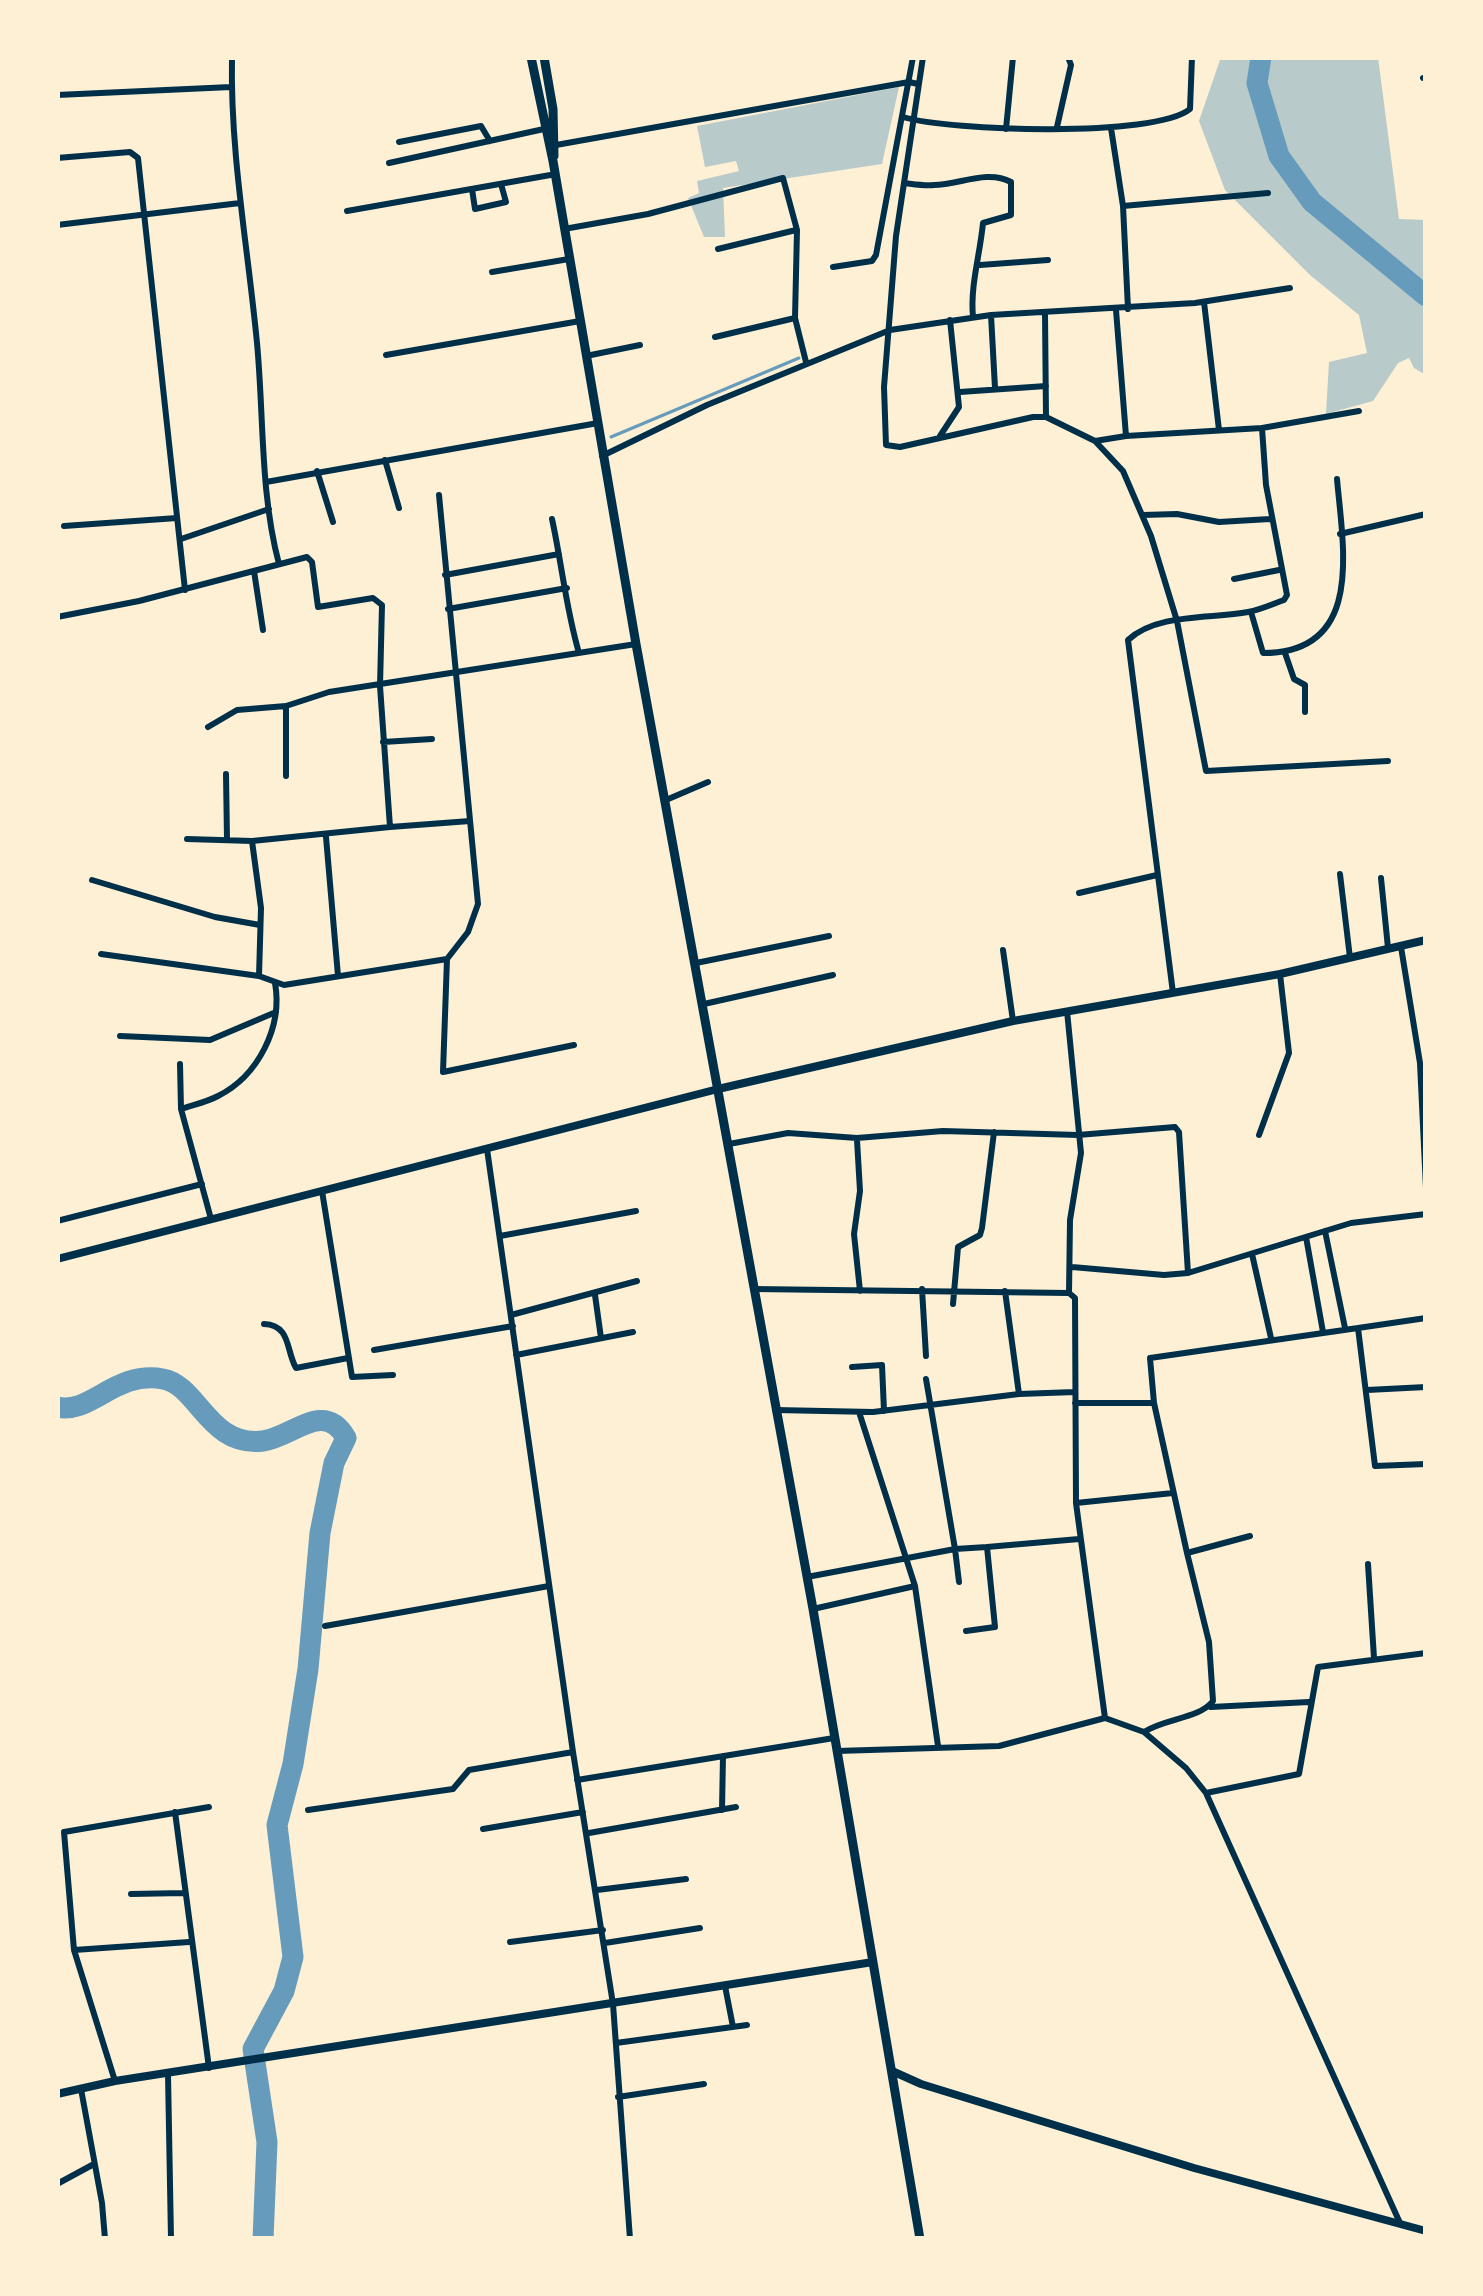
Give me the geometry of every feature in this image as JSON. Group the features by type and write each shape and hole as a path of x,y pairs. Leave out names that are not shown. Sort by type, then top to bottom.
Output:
{"main road":[{"path":"536,57 544,129 552,146"},
{"path":"536,57 602,456 813,1610 920,2239"}],"street":[{"path":"232,57 240,203 268,509 279,564"},
{"path":"833,267 872,261 888,238 900,203 914,57"},
{"path":"913,83 923,57"},
{"path":"1006,129 1012,57"},
{"path":"1057,127 1069,57"},
{"path":"908,119 1006,129 1111,127 1166,120 1186,112 1192,102 1192,57"},
{"path":"552,146 913,83"},
{"path":"57,95 232,87"},
{"path":"399,142 482,126 490,141"},
{"path":"1111,127 1123,206 1128,309"},
{"path":"389,163 544,129"},
{"path":"57,158 136,154 184,590"},
{"path":"347,211 556,174"},
{"path":"565,229 648,214 783,178 797,230 795,319 806,362"},
{"path":"899,178 888,200 890,330 884,387 888,447 1046,417 1095,441 1123,471 1143,515 1177,621 1206,771 1388,761"},
{"path":"899,178 934,185 962,178 1009,180 1011,214 982,223 980,266 971,292 973,317"},
{"path":"472,189 475,209 506,202 501,184"},
{"path":"1123,206 1268,193"},
{"path":"888,200 900,203"},
{"path":"57,225 240,203"},
{"path":"718,249 797,230"},
{"path":"492,272 569,259"},
{"path":"980,266 1048,260"},
{"path":"602,456 806,362 890,330 992,315 1204,302 1289,288"},
{"path":"1204,302 1219,430"},
{"path":"1116,310 1126,436"},
{"path":"1045,314 1046,417"},
{"path":"992,315 995,388"},
{"path":"715,337 795,319"},
{"path":"938,439 957,412 960,392 950,320"},
{"path":"386,355 580,321"},
{"path":"586,356 640,345"},
{"path":"960,392 1047,386"},
{"path":"1095,441 1262,428 1359,411"},
{"path":"1173,994 1128,640 1141,631 1177,621 1252,612 1286,598 1271,519 1262,428"},
{"path":"266,482 385,460 599,431"},
{"path":"385,460 400,508"},
{"path":"317,471 332,522"},
{"path":"1252,612 1262,653 1285,653 1324,632 1333,619 1344,573 1337,479"},
{"path":"439,495 478,904 468,932 447,959 444,1073 574,1045"},
{"path":"180,540 268,509"},
{"path":"1143,515 1177,514 1219,522 1271,519"},
{"path":"1340,534 1426,514"},
{"path":"64,526 177,518"},
{"path":"552,519 567,588 566,608 579,653"},
{"path":"445,575 559,554"},
{"path":"57,616 310,559 317,608 374,598 380,601 384,612 382,742 390,827"},
{"path":"1234,579 1279,570"},
{"path":"254,572 263,629"},
{"path":"448,609 567,588"},
{"path":"208,727 237,710 286,706 316,694 636,644"},
{"path":"1285,653 1294,679 1305,685 1305,712"},
{"path":"286,706 286,776"},
{"path":"382,742 432,740"},
{"path":"226,774 227,841"},
{"path":"666,800 709,782"},
{"path":"187,839 252,841 470,821"},
{"path":"326,836 338,976"},
{"path":"252,841 260,925 259,976"},
{"path":"1079,893 1159,874"},
{"path":"1340,874 1350,958"},
{"path":"1381,878 1388,948"},
{"path":"92,880 214,917 260,925"},
{"path":"696,963 829,936"},
{"path":"57,1258 718,1089 1013,1021 1280,974 1426,940"},
{"path":"1401,947 1420,1063 1426,1188"},
{"path":"1004,950 1013,1021"},
{"path":"100,953 296,984 447,959"},
{"path":"1259,1135 1289,1053 1280,974"},
{"path":"704,1004 832,975"},
{"path":"181,1109 222,1094 260,1058 269,1045 276,1012 275,983"},
{"path":"1067,1011 1081,1153 1070,1220 1069,1293 1076,1301 1076,1503 1105,1718"},
{"path":"120,1036 210,1040 276,1012"},
{"path":"180,1064 181,1109 211,1219"},
{"path":"728,1144 788,1133 857,1138 994,1132 1078,1135 1146,1126 1178,1129 1188,1273"},
{"path":"953,1304 958,1246 980,1235 982,1228 994,1132"},
{"path":"857,1138 860,1192 854,1234 860,1291"},
{"path":"487,1148 577,1780 614,2005 630,2239"},
{"path":"57,1221 202,1184"},
{"path":"322,1191 355,1379 393,1375"},
{"path":"500,1236 636,1211"},
{"path":"1072,1267 1188,1273 1351,1223 1426,1214"},
{"path":"1325,1232 1346,1329"},
{"path":"1306,1237 1322,1332"},
{"path":"1252,1252 1271,1338"},
{"path":"511,1315 638,1281"},
{"path":"752,1288 1069,1293"},
{"path":"922,1289 926,1356"},
{"path":"1005,1292 1019,1394"},
{"path":"595,1294 601,1338"},
{"path":"1210,1707 1213,1667 1154,1403 1150,1358 1426,1318"},
{"path":"264,1324 281,1329 296,1368 348,1358"},
{"path":"374,1350 513,1327"},
{"path":"1358,1328 1375,1466 1426,1464"},
{"path":"516,1355 633,1332"},
{"path":"852,1367 881,1365 884,1411"},
{"path":"926,1378 959,1582"},
{"path":"1367,1390 1426,1388"},
{"path":"775,1410 884,1411 1075,1392"},
{"path":"1076,1403 1154,1403"},
{"path":"859,1412 915,1586 938,1747"},
{"path":"1076,1503 1173,1493"},
{"path":"1187,1553 1250,1536"},
{"path":"807,1577 956,1549 1080,1539"},
{"path":"966,1631 995,1628 987,1547"},
{"path":"1368,1564 1374,1658"},
{"path":"325,1626 550,1586"},
{"path":"813,1610 915,1586"},
{"path":"1206,1793 1299,1774 1318,1666 1426,1653"},
{"path":"1144,1732 1165,1720 1210,1707 1310,1702"},
{"path":"837,1750 999,1746 1105,1718 1144,1732 1186,1768 1206,1793 1400,2223"},
{"path":"577,1780 835,1738"},
{"path":"308,1810 453,1789 469,1770 573,1752"},
{"path":"722,1810 723,1756"},
{"path":"115,2081 74,1950 64,1832 209,1807"},
{"path":"589,1833 736,1807"},
{"path":"175,1812 209,2068"},
{"path":"483,1829 583,1812"},
{"path":"597,1890 686,1879"},
{"path":"131,1894 184,1893"},
{"path":"604,1943 700,1928"},
{"path":"510,1942 603,1930"},
{"path":"74,1950 189,1942"},
{"path":"57,2094 873,1962"},
{"path":"725,1986 733,2027"},
{"path":"616,2043 746,2025"},
{"path":"891,2071 1194,2168 1426,2231"},
{"path":"169,2074 171,2239"},
{"path":"618,2097 704,2084"},
{"path":"80,2089 105,2239"},
{"path":"57,2184 94,2164"}],"shaded area":[{"path":"1221,57 1378,57 1399,219 1426,220 1426,375 1409,358 1398,363 1373,401 1326,414 1329,362 1367,353 1359,315 1310,275 1225,190 1199,121"},
{"path":"899,87 882,164 723,188 725,237 704,237 688,198 699,193 697,181 739,171 736,161 705,167 697,126"}],"waterway":[{"path":"1261,57 1257,83 1279,156 1312,202 1426,296"},
{"path":"611,437 799,358"},
{"path":"57,1407 81,1405 131,1381 163,1379 186,1392 217,1426 245,1441 274,1438 318,1421 328,1421 346,1438 334,1463 320,1533 308,1669 293,1764 277,1825 293,1957 284,1991 253,2049 267,2142 263,2239"}]}
